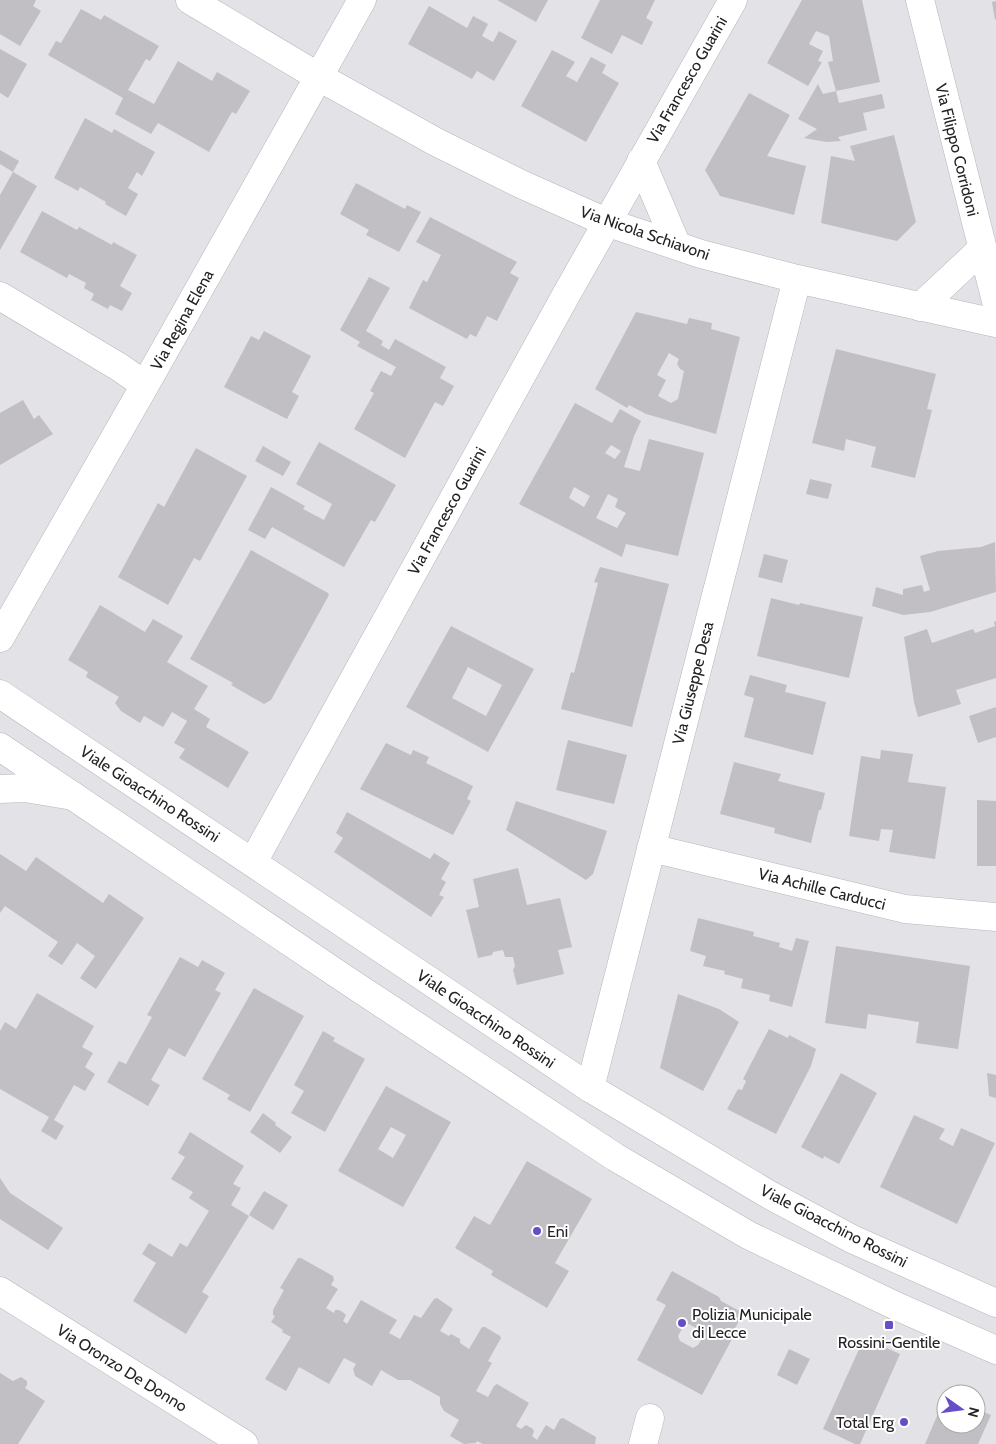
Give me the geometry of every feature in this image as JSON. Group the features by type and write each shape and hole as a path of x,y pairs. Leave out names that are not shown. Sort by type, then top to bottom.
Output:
{"street":[{"name":"Via Nicola Schiavoni","path":"190,0 319,77 436,142 523,186 606,222 701,254 797,279 996,324"},
{"name":"Via Regina Elena","path":"0,638 362,0"},
{"name":"Via Francesco Guarini","path":"253,862 606,222 732,0"},
{"name":"Via Filippo Corridoni","path":"920,0 996,300"},
{"name":"Via Francesco Guarini","path":"641,161 677,246"},
{"path":"920,307 982,249"},
{"name":"Via Giuseppe Desa","path":"590,1088 797,279"},
{"path":"0,296 119,367 145,385"},
{"name":"Viale Gioacchino Rossini","path":"0,694 590,1088 768,1194 852,1239 996,1303"},
{"path":"0,746 351,983 615,1156 748,1235 896,1306 996,1350"},
{"path":"0,789 25,788 73,796"},
{"name":"Via Achille Carducci","path":"651,848 905,909 996,917"},
{"name":"Via Oronzo De Donno","path":"0,1291 244,1444"},
{"path":"642,1444 650,1418"}],"building":[{"path":"0,0 36,0 33,6 41,11 20,46 0,34"},
{"path":"497,0 548,0 536,22"},
{"path":"600,0 655,0 646,18 653,22 642,45 622,35 612,54 581,38"},
{"path":"802,0 862,0 880,82 836,91 828,62 833,61 829,36 816,31 809,44 823,51 818,61 822,62 808,86 767,63"},
{"path":"996,1 996,19 995,20 992,2"},
{"path":"429,6 467,28 473,16 488,24 482,36 493,42 499,31 517,41 494,81 477,71 472,79 408,44"},
{"path":"81,9 101,20 104,15 159,46 150,61 146,59 128,90 154,104 178,61 212,81 217,72 250,91 236,114 232,112 209,152 158,123 151,134 115,114 123,98 48,55 56,41 61,43"},
{"path":"0,49 27,64 8,98 0,93"},
{"path":"552,50 575,62 566,76 577,82 591,57 606,65 602,73 619,83 586,142 521,106"},
{"path":"818,84 823,94 836,91 839,103 882,94 885,108 863,113 867,130 838,137 841,141 826,142 804,138 817,129 798,119"},
{"path":"749,93 790,115 767,156 806,166 794,215 720,196 705,170"},
{"path":"85,118 112,133 114,129 155,152 142,176 137,172 128,188 138,194 126,216 80,187 78,191 54,178"},
{"path":"894,135 916,222 897,241 821,223 831,156 855,161 850,146"},
{"path":"0,150 19,161 13,172 0,164"},
{"path":"13,172 37,186 0,250 0,195"},
{"path":"356,183 405,209 407,205 421,212 399,252 366,235 369,230 340,214"},
{"path":"42,211 77,230 79,227 112,245 113,242 137,255 120,286 132,293 122,311 110,305 108,309 91,300 94,294 84,288 86,283 69,274 67,278 20,252"},
{"path":"430,217 517,262 510,273 519,278 497,321 487,316 476,337 470,334 467,339 409,308 423,280 427,282 441,255 416,242"},
{"path":"369,277 390,288 366,331 383,341 381,345 389,350 395,339 446,367 440,378 454,386 443,406 435,402 405,458 354,429 374,393 370,391 381,371 391,376 396,367 357,346 360,342 340,330"},
{"path":"636,312 687,324 689,318 712,323 711,329 740,337 716,434 646,414 629,405 627,408 595,389","holes":["669,353 679,359 677,364 684,371 678,399 671,403 658,396 666,380 657,375"]},
{"path":"264,331 311,356 292,392 299,396 287,419 224,387 251,336 259,340"},
{"path":"836,349 936,374 927,409 932,410 915,478 871,467 876,447 846,439 844,451 812,443"},
{"path":"23,400 34,419 39,415 53,434 0,465 0,413"},
{"path":"575,403 612,423 620,409 641,421 624,467 640,471 649,439 704,453 678,556 626,544 622,557 519,504","holes":["611,445 621,451 615,459 605,453","574,487 590,496 584,507 569,498","608,494 618,499 615,507 626,513 617,528 596,518"]},
{"path":"319,442 396,485 375,522 371,520 344,567 272,527 265,539 248,530 271,487 305,506 303,509 324,520 332,504 296,484"},
{"path":"263,446 291,462 283,476 255,461"},
{"path":"196,448 247,476 200,561 194,558 168,605 118,577 158,503 164,507"},
{"path":"810,479 832,484 828,499 806,494"},
{"path":"995,542 996,592 930,612 903,615 872,606 876,587 903,595 903,589 922,585 924,592 930,590 920,556 938,551 981,547"},
{"path":"251,550 329,595 271,700 264,704 231,685 233,683 190,659"},
{"path":"764,554 788,560 782,583 758,577"},
{"path":"600,567 669,584 632,727 561,709 571,672 574,673 598,583 594,582"},
{"path":"771,598 863,617 849,678 757,656"},
{"path":"100,605 145,632 153,619 183,636 167,662 208,686 194,709 210,719 206,727 249,752 228,788 179,758 185,749 174,743 187,721 172,712 163,727 144,716 140,723 121,711 115,703 119,697 86,677 88,672 68,660"},
{"path":"996,621 996,678 956,690 961,704 918,717 904,637 927,629 932,643 973,629 975,633 995,626 994,622"},
{"path":"451,626 534,669 488,752 406,707","holes":["468,667 502,685 486,716 452,698"]},
{"path":"750,675 787,685 785,692 826,702 813,755 744,737 754,698 744,695"},
{"path":"996,707 996,737 978,743 969,716"},
{"path":"568,740 627,755 614,804 556,790"},
{"path":"386,743 411,755 413,750 429,757 426,763 473,786 467,799 471,801 453,835 360,789"},
{"path":"881,750 913,754 908,782 946,787 935,859 889,852 893,830 881,829 879,841 849,836 861,756 880,759"},
{"path":"734,762 781,774 778,781 825,793 811,843 774,833 775,828 720,814"},
{"path":"977,800 996,801 996,866 977,866"},
{"path":"516,801 607,831 593,874 586,880 506,830"},
{"path":"347,812 430,859 434,853 450,863 441,879 446,882 439,895 444,897 431,917 334,852 343,838 336,833"},
{"path":"0,854 26,871 36,857 103,903 109,894 144,918 96,989 80,978 95,956 77,943 62,965 48,956 58,942 5,906 0,913"},
{"path":"518,868 527,905 560,898 572,947 558,950 564,974 517,985 513,970 515,966 513,957 505,957 503,950 478,958 466,910 479,907 473,879"},
{"path":"698,918 754,932 753,936 780,943 779,947 792,951 796,938 809,941 792,1007 769,1001 770,995 741,988 743,979 724,974 725,971 703,966 706,956 690,951"},
{"path":"836,946 970,966 958,1049 916,1043 919,1022 868,1014 866,1029 825,1023"},
{"path":"180,957 198,967 202,960 225,973 215,990 221,993 185,1057 169,1048 151,1080 160,1085 148,1106 107,1082 119,1061 126,1064 152,1017 147,1015"},
{"path":"254,988 304,1016 250,1112 227,1099 230,1095 202,1079"},
{"path":"37,993 94,1026 82,1047 93,1053 85,1067 95,1074 85,1091 74,1085 54,1120 64,1126 56,1140 41,1131 49,1117 0,1089 0,1031 5,1022 16,1029"},
{"path":"678,994 719,1009 739,1022 703,1091 660,1068"},
{"path":"769,1029 788,1038 789,1035 816,1049 811,1066 776,1134 727,1109 738,1089 742,1090 746,1081 743,1079"},
{"path":"323,1031 335,1038 333,1041 365,1059 325,1132 291,1113 304,1091 294,1085"},
{"path":"841,1073 877,1093 839,1164 824,1156 823,1159 801,1147"},
{"path":"987,1073 996,1075 996,1098 989,1096"},
{"path":"386,1086 451,1122 403,1207 338,1171","holes":["391,1127 406,1135 393,1158 378,1149"]},
{"path":"263,1113 276,1123 275,1125 292,1137 280,1153 250,1132"},
{"path":"914,1115 945,1129 939,1139 953,1146 961,1128 995,1143 957,1224 880,1187"},
{"path":"190,1132 244,1166 233,1184 241,1188 231,1205 249,1216 202,1292 209,1296 186,1334 133,1301 156,1263 142,1254 149,1243 172,1257 180,1243 187,1247 209,1211 189,1198 193,1192 171,1179 185,1157 178,1153"},
{"path":"527,1161 592,1199 555,1263 569,1271 547,1308 491,1275 493,1271 455,1248 474,1216 490,1225"},
{"path":"0,1178 10,1193 63,1228 48,1250 0,1219"},
{"path":"264,1191 288,1205 273,1230 249,1215"},
{"path":"298,1258 333,1276 334,1280 331,1285 338,1289 326,1308 334,1313 335,1310 339,1310 344,1313 346,1315 343,1321 347,1324 361,1300 397,1320 389,1333 400,1339 414,1315 421,1318 434,1299 437,1298 453,1309 440,1331 460,1339 460,1343 469,1349 482,1327 500,1336 501,1338 488,1361 492,1363 476,1391 488,1397 497,1384 529,1403 516,1426 521,1429 526,1425 533,1429 532,1436 537,1440 546,1425 554,1430 560,1419 563,1418 596,1437 595,1444 483,1444 477,1441 476,1443 464,1444 450,1436 459,1420 444,1411 440,1404 440,1397 410,1380 398,1380 381,1370 372,1386 355,1376 353,1369 356,1364 344,1358 329,1384 299,1367 286,1391 265,1379 291,1337 271,1322 275,1316 273,1315 273,1310 284,1290 280,1288"},
{"path":"672,1271 719,1297 721,1301 743,1313 730,1338 732,1339 702,1395 637,1360 666,1305 656,1300","holes":["689,1324 701,1331 703,1337 698,1345 693,1348 680,1341 678,1336 683,1327"]},
{"path":"864,1338 900,1354 860,1444 855,1444 823,1429"},
{"path":"789,1349 810,1359 797,1385 777,1375"},
{"path":"0,1373 13,1381 21,1377 27,1381 25,1388 45,1401 18,1444 0,1444"},
{"path":"986,1413 991,1415 986,1426"},
{"path":"936,1418 936,1434 982,1434 978,1444 925,1444"}],"place":[{"name":"Eni","path":"537,1231"},
{"name":"Polizia Municipale di Lecce","path":"682,1323"},
{"name":"Rossini-Gentile","path":"889,1325"},
{"name":"Total Erg","path":"904,1422"}]}
